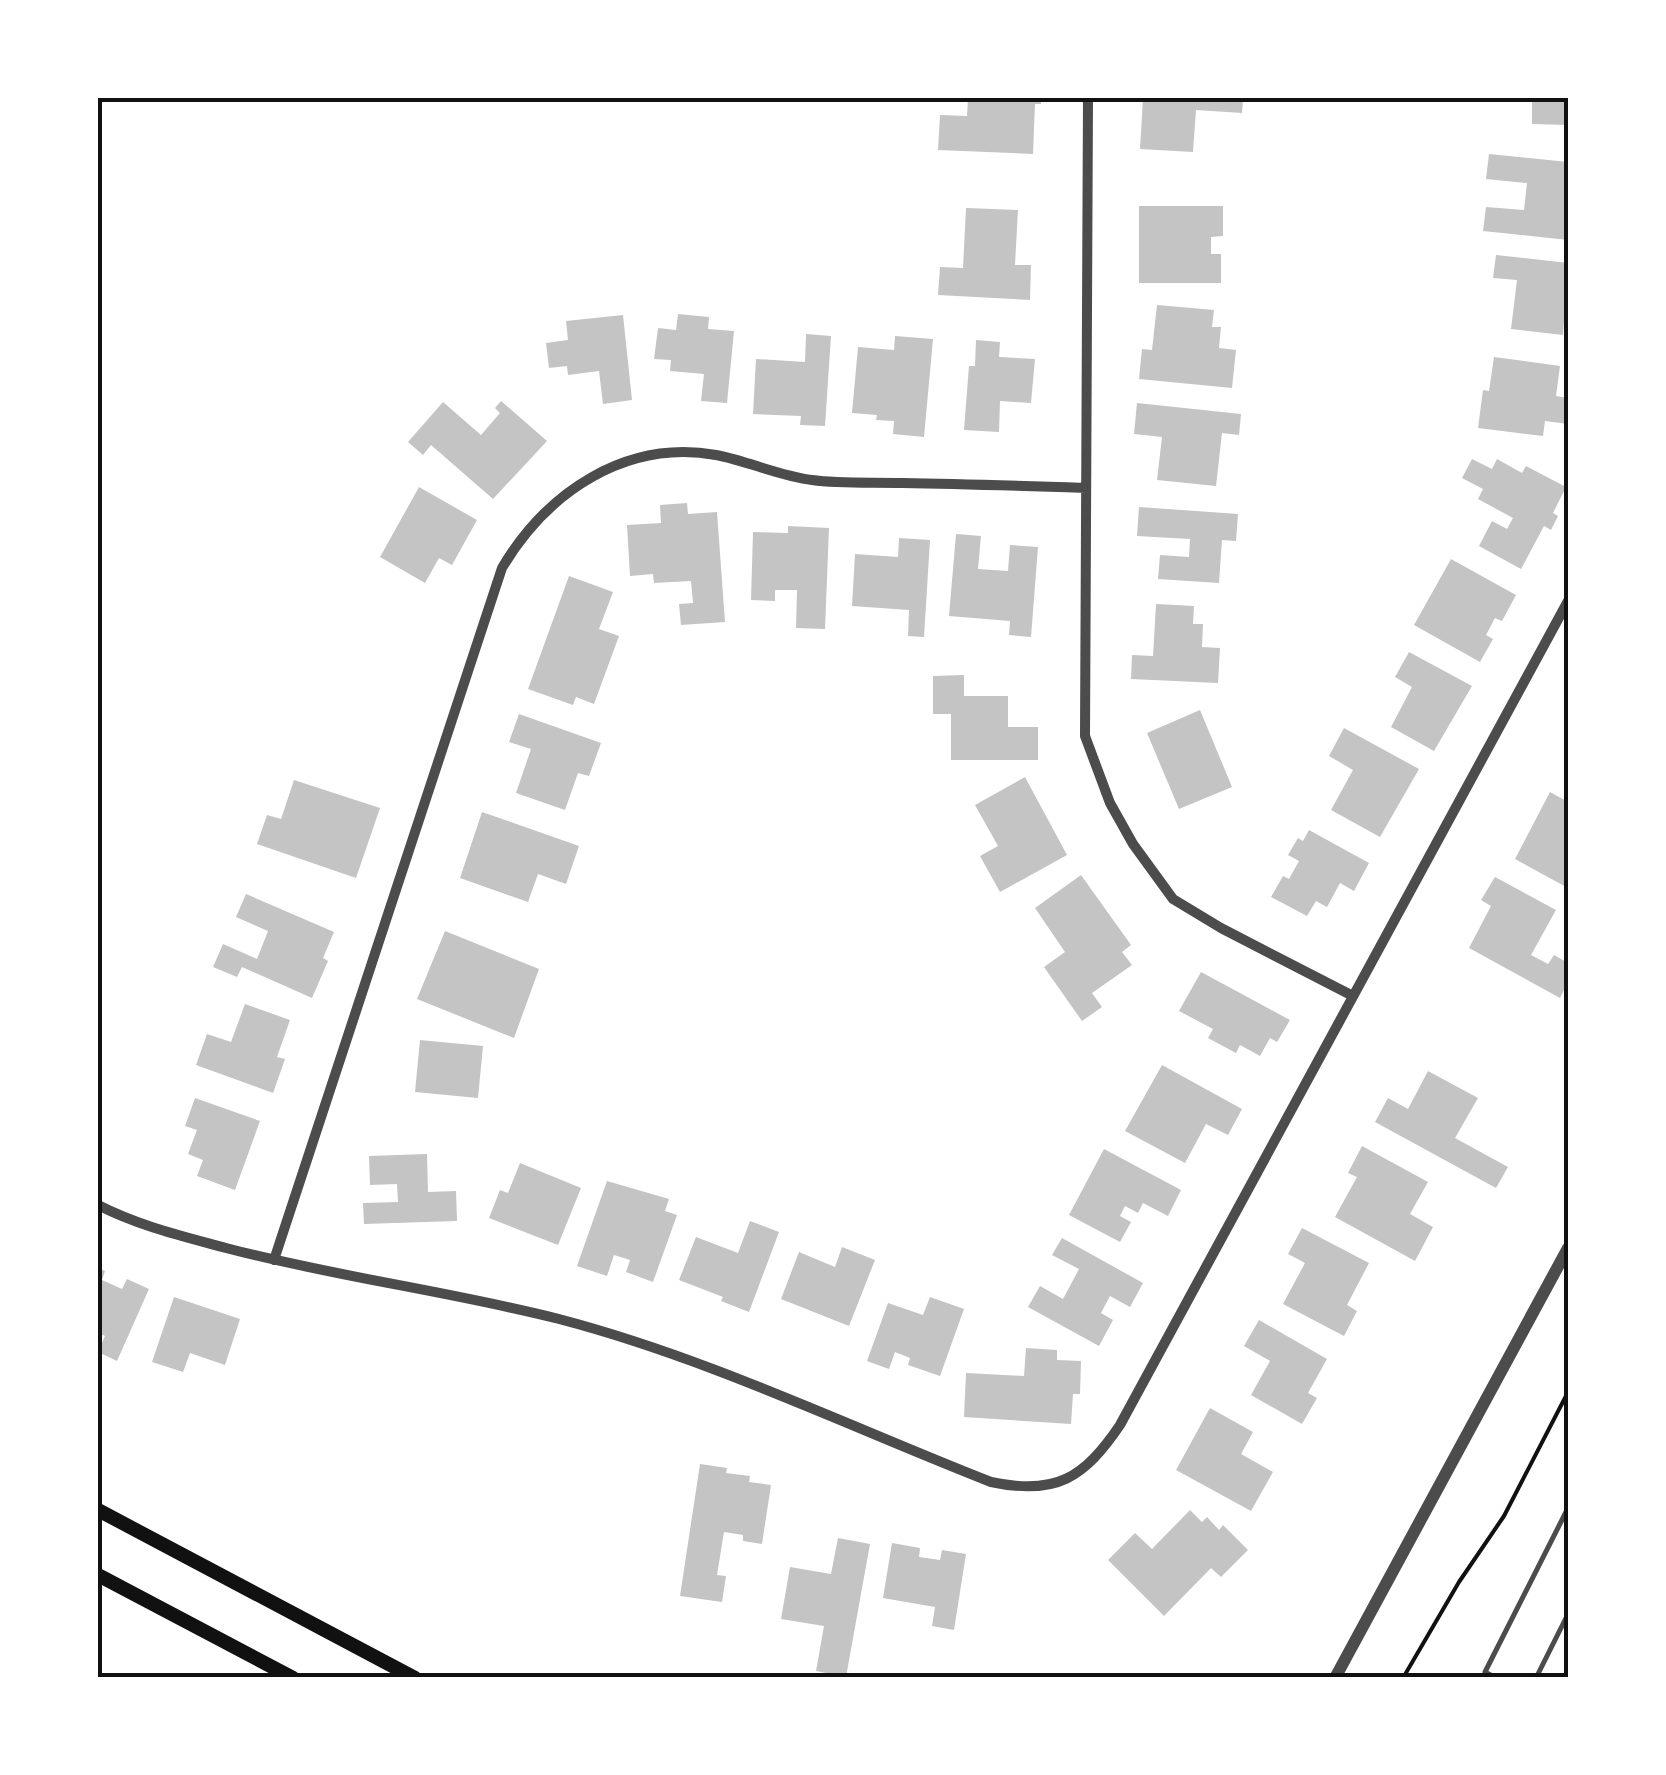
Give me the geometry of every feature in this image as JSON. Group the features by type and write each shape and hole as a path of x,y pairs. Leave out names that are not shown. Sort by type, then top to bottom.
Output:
{"main road":[{"path":"98,1510 414,1678"},
{"path":"98,1575 292,1678"}],"street":[{"path":"1088,98 1085,736 1110,802 1133,844 1173,899 1351,996"},
{"path":"274,1260 502,568 514,546 547,508 566,492 609,468 681,451 718,456 811,480 1086,488"},
{"path":"98,1205 132,1223 274,1260 493,1302 586,1326 705,1366 991,1482 1020,1487 1055,1483 1080,1472 1098,1458 1120,1425 1568,601"},
{"path":"1335,1678 1568,1248"}],"lane":[{"path":"1496,1678 1485,1672 1568,1508"},
{"path":"1536,1678 1568,1614"}],"path":[{"path":"1402,1678 1504,1516 1568,1392"}],"building":[{"path":"968,98 1041,98 1041,104 1035,104 1033,154 938,150 940,115 967,116"},
{"path":"1143,98 1243,98 1242,113 1196,110 1193,152 1140,149"},
{"path":"1532,98 1568,98 1568,125 1532,124"},
{"path":"1489,154 1568,162 1568,240 1483,231 1486,207 1524,210 1527,183 1486,179"},
{"path":"1139,206 1223,206 1223,236 1211,237 1211,254 1221,254 1221,283 1139,283"},
{"path":"966,208 1018,210 1015,265 1031,265 1030,300 938,295 940,267 963,268"},
{"path":"1496,255 1568,263 1563,335 1511,329 1517,280 1493,278"},
{"path":"1157,305 1214,310 1212,327 1221,327 1219,348 1236,350 1232,388 1139,379 1142,349 1152,350"},
{"path":"678,314 709,317 708,329 734,331 727,403 701,401 704,374 670,371 671,360 654,359 658,328 676,330"},
{"path":"623,315 632,400 603,404 599,371 568,375 567,366 549,368 546,343 568,340 566,321"},
{"path":"806,334 831,336 825,426 800,425 801,416 753,414 756,359 805,362"},
{"path":"895,336 933,339 924,437 893,434 894,421 852,413 858,347 894,350"},
{"path":"976,340 1000,342 999,357 1035,359 1031,403 1000,401 999,432 964,430 969,366 975,366"},
{"path":"1494,357 1560,366 1556,396 1568,398 1568,424 1545,421 1543,436 1478,428 1483,390 1489,391"},
{"path":"501,401 547,441 493,499 431,445 423,455 408,442 443,402 481,435 500,413 495,408"},
{"path":"1137,403 1241,414 1239,435 1222,433 1216,486 1157,480 1162,437 1134,434"},
{"path":"1472,459 1492,469 1497,459 1522,473 1526,466 1566,487 1553,513 1558,516 1551,530 1544,526 1521,569 1479,546 1492,521 1507,529 1513,518 1478,499 1483,489 1462,478"},
{"path":"419,487 477,520 452,565 439,558 425,583 380,557"},
{"path":"687,503 688,514 717,512 725,622 681,625 679,604 693,603 691,581 654,583 653,574 630,576 627,525 661,523 660,505"},
{"path":"1139,507 1238,514 1236,541 1222,540 1219,583 1158,579 1160,555 1189,557 1190,539 1137,536"},
{"path":"788,526 829,528 825,629 796,628 797,590 775,590 775,601 751,600 753,532 788,533"},
{"path":"956,534 981,536 978,569 1008,571 1010,545 1038,547 1031,637 1009,635 1010,621 949,616"},
{"path":"899,538 930,540 924,637 908,636 909,610 852,606 855,554 898,557"},
{"path":"1451,559 1516,595 1502,621 1495,618 1486,635 1493,639 1480,662 1414,625"},
{"path":"569,576 613,592 599,629 619,636 594,704 576,697 573,705 528,689"},
{"path":"1156,604 1194,606 1193,624 1203,624 1202,647 1220,648 1218,683 1131,679 1132,655 1153,656"},
{"path":"1409,652 1472,686 1434,751 1391,727 1412,687 1395,677"},
{"path":"964,675 964,696 1008,696 1008,727 1038,727 1038,760 951,760 951,714 933,714 933,676"},
{"path":"1200,710 1232,787 1179,809 1147,733"},
{"path":"519,714 601,743 589,776 578,773 565,810 516,793 531,749 509,742"},
{"path":"1344,728 1419,769 1380,837 1331,810 1353,770 1329,756"},
{"path":"1025,777 1067,855 1000,892 980,856 998,846 975,805"},
{"path":"294,780 380,808 356,878 257,844 267,815 281,819"},
{"path":"1550,792 1568,802 1568,888 1515,859"},
{"path":"482,812 579,846 566,884 538,874 528,902 460,878"},
{"path":"1309,830 1369,863 1354,891 1340,883 1327,907 1316,901 1307,916 1271,897 1283,876 1289,879 1299,861 1288,855 1298,838 1303,841"},
{"path":"1081,875 1131,945 1122,952 1132,965 1092,993 1102,1007 1082,1021 1044,967 1065,952 1035,908"},
{"path":"1495,877 1556,910 1531,955 1548,964 1554,955 1568,963 1568,982 1560,998 1469,948 1491,906 1481,900"},
{"path":"246,894 334,932 323,958 328,961 312,998 242,967 237,977 213,967 223,944 257,959 268,931 236,917"},
{"path":"445,931 539,969 514,1038 417,999"},
{"path":"1201,972 1290,1020 1277,1042 1270,1038 1260,1056 1240,1045 1236,1053 1208,1038 1213,1029 1179,1011"},
{"path":"245,1004 290,1020 277,1057 285,1059 273,1093 196,1065 207,1034 231,1042"},
{"path":"420,1040 483,1046 478,1098 415,1092"},
{"path":"1162,1065 1242,1109 1228,1135 1206,1124 1185,1163 1125,1131"},
{"path":"1428,1071 1478,1098 1455,1138 1508,1167 1496,1188 1375,1122 1388,1098 1408,1109"},
{"path":"195,1098 260,1121 235,1190 197,1176 203,1160 188,1154 197,1130 185,1126"},
{"path":"1362,1146 1428,1182 1410,1214 1433,1227 1415,1261 1335,1217 1357,1177 1348,1173"},
{"path":"1104,1149 1181,1190 1168,1216 1143,1203 1138,1213 1125,1206 1120,1216 1131,1222 1120,1242 1069,1215"},
{"path":"427,1154 428,1192 456,1191 457,1221 364,1224 363,1203 398,1202 397,1184 370,1185 369,1156"},
{"path":"520,1163 581,1188 558,1245 489,1218 500,1190 508,1193"},
{"path":"607,1181 669,1199 665,1211 677,1215 653,1282 626,1272 630,1260 614,1255 607,1276 577,1266"},
{"path":"750,1221 779,1232 749,1312 679,1280 696,1237 738,1253"},
{"path":"1302,1228 1369,1263 1347,1305 1357,1311 1344,1336 1283,1304 1305,1263 1288,1254"},
{"path":"1062,1238 1143,1283 1130,1307 1110,1296 1101,1313 1113,1320 1099,1346 1028,1307 1040,1286 1063,1299 1079,1269 1052,1255"},
{"path":"842,1247 875,1260 849,1326 781,1299 799,1252 835,1267"},
{"path":"98,1268 105,1271 102,1280 122,1289 127,1279 149,1289 117,1361 98,1352 105,1336 98,1333"},
{"path":"174,1297 240,1319 225,1365 190,1353 183,1372 152,1362"},
{"path":"930,1297 964,1309 940,1376 908,1365 910,1358 895,1352 889,1369 867,1361 888,1303 923,1315"},
{"path":"1259,1320 1327,1359 1308,1393 1317,1398 1302,1424 1251,1395 1270,1361 1244,1346"},
{"path":"1026,1348 1057,1350 1057,1360 1081,1361 1080,1394 1073,1394 1071,1424 964,1417 966,1373 1024,1376"},
{"path":"1210,1408 1253,1432 1241,1454 1273,1472 1251,1511 1176,1470"},
{"path":"700,1464 727,1468 726,1473 750,1476 749,1482 771,1485 762,1544 724,1532 717,1575 726,1576 722,1602 680,1596"},
{"path":"1190,1510 1202,1522 1207,1517 1219,1530 1223,1525 1248,1550 1221,1577 1211,1568 1164,1616 1108,1560 1135,1533 1152,1549"},
{"path":"838,1538 870,1544 846,1677 816,1671 824,1626 781,1619 790,1567 831,1574"},
{"path":"892,1543 920,1548 919,1557 940,1560 942,1550 966,1554 954,1630 932,1626 935,1607 883,1598"}]}
